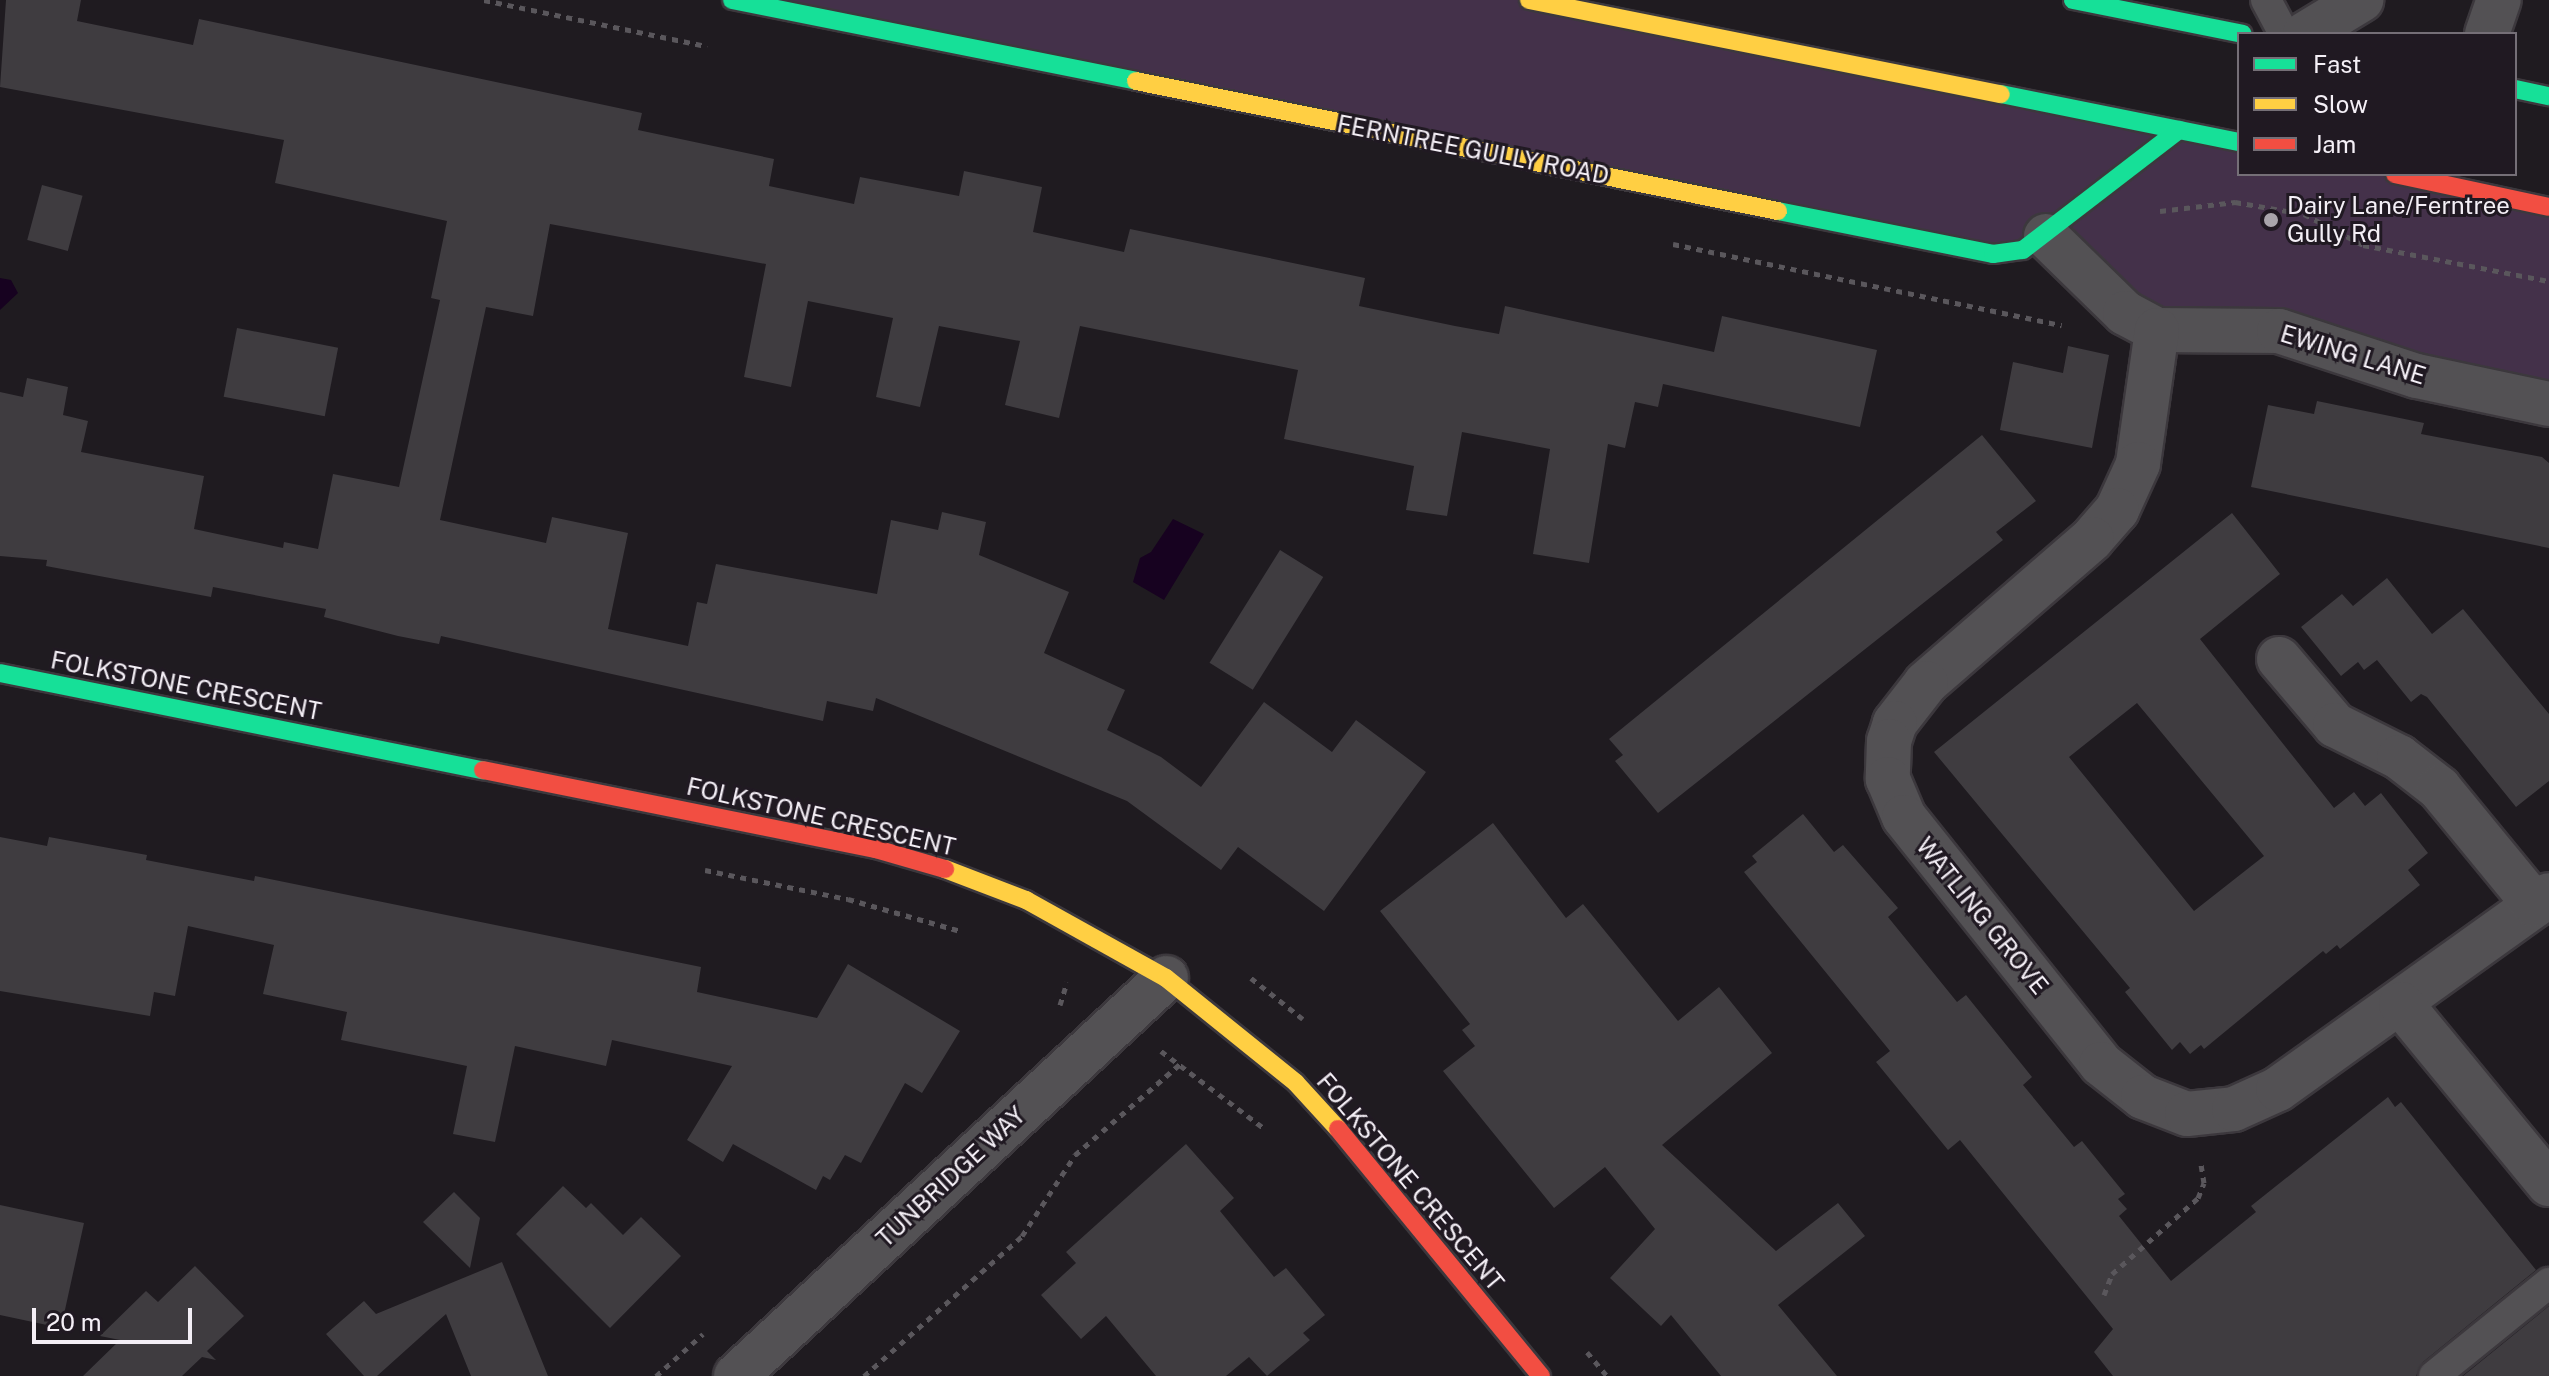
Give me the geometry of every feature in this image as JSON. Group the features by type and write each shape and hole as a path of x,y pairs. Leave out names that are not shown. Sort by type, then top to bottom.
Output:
{"street":[{"name":"FERNTREE GULLY ROAD","path":"732,0 1979,252 2007,254 2062,223 2179,130"},
{"path":"1529,0 2237,142"},
{"path":"2073,0 2237,33"},
{"path":"2308,32 2361,0"},
{"path":"2488,32 2499,0"},
{"path":"2517,89 2549,96"},
{"path":"2417,176 2450,179 2549,207"},
{"name":"EWING LANE","path":"2062,223 2125,313 2157,330 2279,331 2417,376 2549,404"},
{"name":"WATLING GROVE","path":"2157,330 2138,464 2127,494 2092,539 1915,694 1889,741 1894,798 2101,1064 2120,1083 2165,1108 2211,1112 2256,1101 2401,1004 2542,900"},
{"path":"2279,659 2335,725 2399,757 2439,788 2542,900"},
{"name":"FOLKSTONE CRESCENT","path":"0,673 876,849 954,871 1026,900 1166,978 1256,1049 1331,1118 1541,1376"},
{"name":"TUNBRIDGE WAY","path":"736,1376 1166,978"},
{"path":"2401,1004 2549,1184"}],"lane":[{"path":"2266,0 2283,32"},
{"path":"2434,1376 2549,1283"}],"path":[{"path":"484,0 718,48"},
{"path":"2062,223 2189,211 2235,202 2320,218 2363,245 2549,281"},
{"path":"1669,244 2074,327"},
{"path":"694,867 848,899 966,933"},
{"path":"1060,977 1076,988"},
{"path":"1155,1048 1272,1135"},
{"path":"864,1376 1022,1236 1075,1155 1180,1064"},
{"path":"2104,1295 2112,1274 2198,1198 2204,1183 2200,1157"}],"shaded area":[{"path":"732,0 1529,0 2237,142 2237,176 2404,176 2549,207 2549,404 2210,331 2023,250"},
{"path":"0,278 11,280 18,293 0,310"},
{"path":"1173,519 1204,534 1164,600 1133,582 1140,558 1151,552"}],"building":[{"path":"6,0 81,0 77,21 193,45 199,19 642,113 638,130 774,159 769,186 854,204 860,177 959,196 964,171 1042,187 1033,232 1124,252 1130,229 1365,278 1359,306 1455,326 1499,334 1505,306 1714,352 1722,316 1877,350 1860,427 1663,384 1658,407 1635,402 1625,448 1608,444 1589,563 1533,554 1550,449 1462,432 1447,516 1406,510 1414,466 1284,439 1298,370 1080,326 1059,418 1005,405 1020,341 939,326 920,407 876,397 893,318 808,301 791,387 744,377 766,264 550,224 533,316 486,307 440,520 546,543 552,517 628,533 608,629 688,646 697,602 707,604 716,564 877,594 891,520 938,530 942,512 986,522 979,555 1069,592 1044,653 1125,690 1107,730 1161,757 1201,787 1264,702 1332,752 1356,720 1426,772 1324,911 1238,847 1221,870 1127,801 876,698 873,711 827,701 823,721 441,636 439,644 398,636 324,617 326,609 213,587 211,597 46,566 47,560 0,556 0,392 23,397 27,378 68,387 63,415 88,421 81,452 204,476 194,529 283,548 284,542 318,549 333,474 399,487 440,300 431,298 447,221 275,183 284,140 0,87"},
{"path":"42,185 83,196 68,251 27,240"},
{"path":"237,328 338,348 325,416 224,397"},
{"path":"2068,346 2109,355 2092,448 2000,430 2013,362 2063,373"},
{"path":"2317,401 2424,423 2421,434 2542,457 2549,463 2549,548 2251,487 2268,405 2314,414"},
{"path":"1982,435 2036,501 1996,532 2003,540 1658,813 1615,761 1623,755 1609,739"},
{"path":"2232,513 2280,574 2200,639 2334,808 2354,792 2365,806 2381,793 2428,853 2408,870 2420,885 2340,949 2337,945 2326,954 2323,951 2204,1049 2201,1045 2190,1054 2180,1042 2172,1050 2125,992 2130,988 1934,752","holes":["2137,703 2264,856 2194,911 2069,757"]},
{"path":"1280,550 1323,577 1253,690 1210,663"},
{"path":"2387,578 2432,634 2463,609 2549,714 2549,781 2516,807 2427,697 2421,694 2411,702 2377,660 2364,670 2358,662 2341,676 2301,627 2342,594 2353,606"},
{"path":"1803,814 1834,852 1843,845 1898,908 1888,917 1957,1002 1966,995 2032,1077 2023,1085 2074,1147 2082,1141 2125,1194 2118,1199 2127,1209 2119,1216 2171,1281 2256,1212 2251,1206 2388,1097 2395,1107 2401,1102 2536,1270 2423,1362 2416,1376 2113,1376 2094,1352 2113,1329 1960,1140 1948,1150 1876,1062 1890,1051 1744,872 1757,862 1752,856"},
{"path":"1493,823 1566,918 1583,904 1678,1021 1719,987 1772,1053 1662,1145 1776,1251 1838,1203 1865,1236 1778,1305 1837,1376 1721,1376 1671,1315 1661,1326 1610,1278 1655,1229 1605,1167 1554,1208 1443,1071 1475,1046 1462,1030 1470,1024 1380,911"},
{"path":"0,837 47,846 49,837 147,855 146,860 254,881 255,876 701,967 697,992 817,1018 848,964 960,1031 922,1093 905,1083 861,1163 845,1155 830,1180 823,1176 816,1190 733,1144 723,1162 687,1140 732,1066 612,1040 606,1066 515,1046 495,1142 453,1134 467,1066 341,1040 347,1012 263,994 274,945 188,926 175,996 154,992 150,1016 0,991"},
{"path":"1186,1144 1234,1198 1220,1211 1274,1277 1286,1268 1325,1315 1303,1333 1310,1340 1267,1376 1249,1357 1226,1376 1156,1376 1106,1316 1081,1339 1041,1295 1076,1263 1066,1252"},
{"path":"563,1186 586,1208 591,1203 623,1235 641,1217 681,1256 610,1328 516,1234"},
{"path":"454,1192 480,1218 470,1268 423,1222"},
{"path":"0,1205 84,1223 61,1328 0,1315"},
{"path":"502,1262 548,1376 471,1376 446,1314 377,1376 364,1376 326,1334 364,1301 376,1314"},
{"path":"195,1266 244,1316 207,1351 216,1360 202,1357 182,1376 83,1376 120,1340 100,1336 146,1291 158,1302"},
{"path":"2549,1306 2549,1376 2463,1376"}],"traffic: fast":[{"path":"732,0 1136,81"},
{"path":"2073,0 2237,33"},
{"path":"2517,89 2549,96"},
{"path":"2001,94 2237,142"},
{"path":"1778,211 1993,254 2023,250 2179,130"},
{"path":"0,673 483,770"}],"traffic: slow":[{"path":"1529,0 2001,94"},
{"path":"1136,81 1778,211"},
{"path":"945,869 1026,900 1166,978 1296,1083 1338,1129"}],"traffic: jam":[{"path":"2404,176 2549,207"},
{"path":"483,770 876,849 945,869"},
{"path":"1338,1129 1541,1376"}],"place":[{"name":"Dairy Lane/Ferntree Gully Rd","path":"2271,220"}]}
